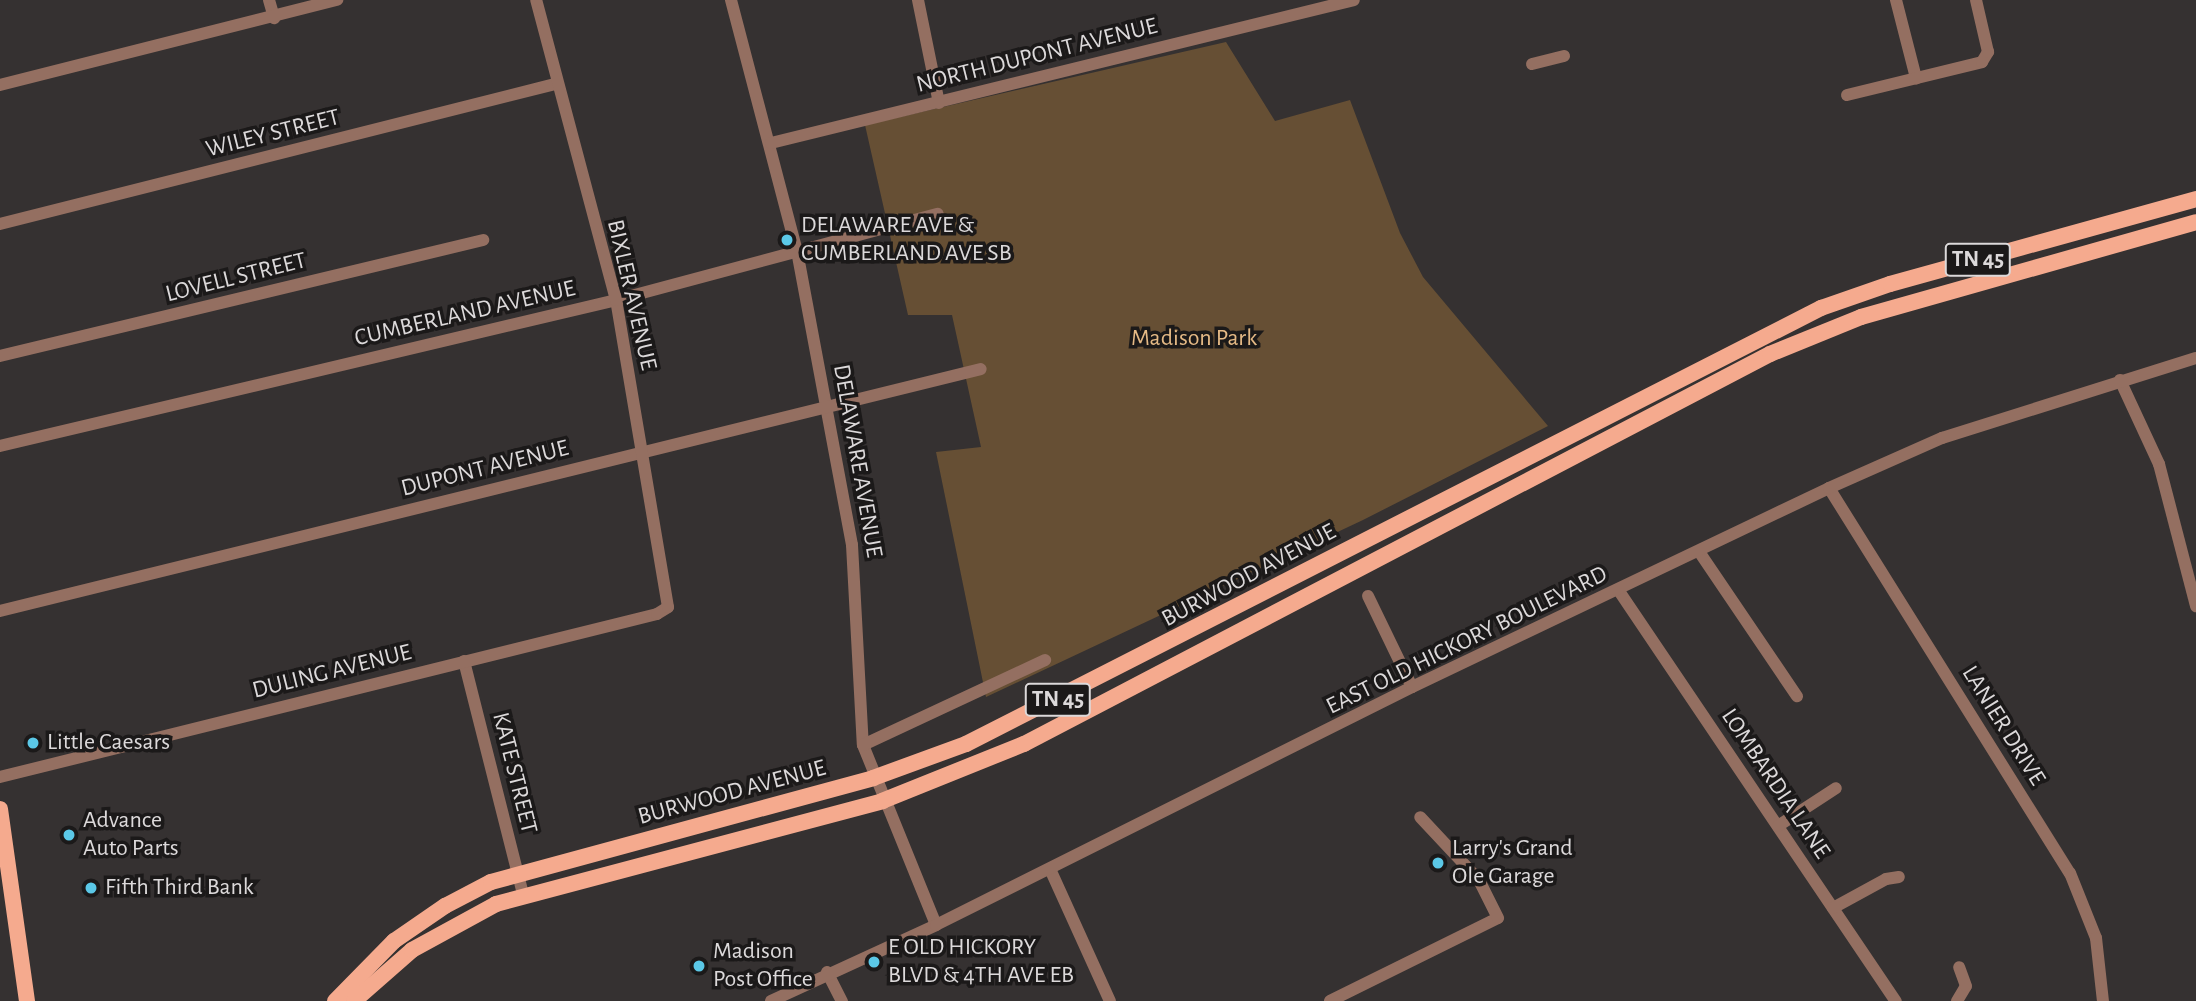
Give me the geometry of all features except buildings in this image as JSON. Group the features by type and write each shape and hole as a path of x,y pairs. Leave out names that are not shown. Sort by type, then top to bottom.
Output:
{"main road":[{"name":"BURWOOD AVENUE","path":"335,1001 370,962 423,920 517,872 873,778 966,744 1088,685 1764,334 1821,308 1890,284 2196,199"},
{"name":"BURWOOD AVENUE","path":"354,1001 433,936 523,895 882,801 1024,744 1770,354 1861,317 2196,222"},
{"path":"0,809 27,1001"}],"street":[{"path":"269,0 274,18"},
{"path":"0,85 337,0"},
{"name":"BIXLER AVENUE","path":"536,0 555,84 616,300 641,452 670,602"},
{"name":"DELAWARE AVENUE","path":"731,0 771,143 797,251 852,545 863,745 882,801 936,925"},
{"path":"918,0 939,103"},
{"name":"NORTH DUPONT AVENUE","path":"771,143 1354,0"},
{"path":"1896,0 1916,78"},
{"path":"1847,95 1982,62 1988,52 1976,0"},
{"path":"1532,64 1564,56"},
{"name":"WILEY STREET","path":"0,224 555,84"},
{"name":"CUMBERLAND AVENUE","path":"0,446 616,300 938,214"},
{"name":"LOVELL STREET","path":"0,356 483,240"},
{"name":"EAST OLD HICKORY BOULEVARD","path":"771,1001 827,972 936,925 1412,687 1700,553 1829,488 1942,438 2196,358"},
{"name":"DUPONT AVENUE","path":"0,611 981,369"},
{"path":"2120,380 2159,464 2196,606"},
{"name":"LANIER DRIVE","path":"1829,488 2070,873 2096,938 2103,1001"},
{"path":"1700,553 1797,696"},
{"name":"LOMBARDIA LANE","path":"1619,590 1896,1001"},
{"path":"1368,596 1412,687"},
{"name":"DULING AVENUE","path":"0,777 657,614 670,602"},
{"path":"863,745 1045,660"},
{"name":"KATE STREET","path":"464,661 523,895"},
{"path":"1778,826 1836,788"},
{"path":"1330,1001 1499,918 1479,880 1420,817"},
{"path":"1050,869 1110,1001"},
{"path":"1833,908 1886,879 1899,877"},
{"path":"1957,1001 1966,986 1959,967"},
{"path":"827,972 842,1001"}],"green space":[{"name":"Madison Park","path":"1226,42 1275,121 1350,100 1400,233 1423,277 1548,426 1363,520 986,697 936,452 981,447 952,315 908,315 865,125"}],"place":[{"name":"DELAWARE AVE & CUMBERLAND AVE SB","path":"787,240"},
{"name":"Little Caesars","path":"33,743"},
{"name":"Advance Auto Parts","path":"69,835"},
{"name":"Larry's Grand Ole Garage","path":"1438,863"},
{"name":"Fifth Third Bank","path":"91,888"},
{"name":"E OLD HICKORY BLVD & 4TH AVE EB","path":"874,962"},
{"name":"Madison Post Office","path":"699,966"}]}
